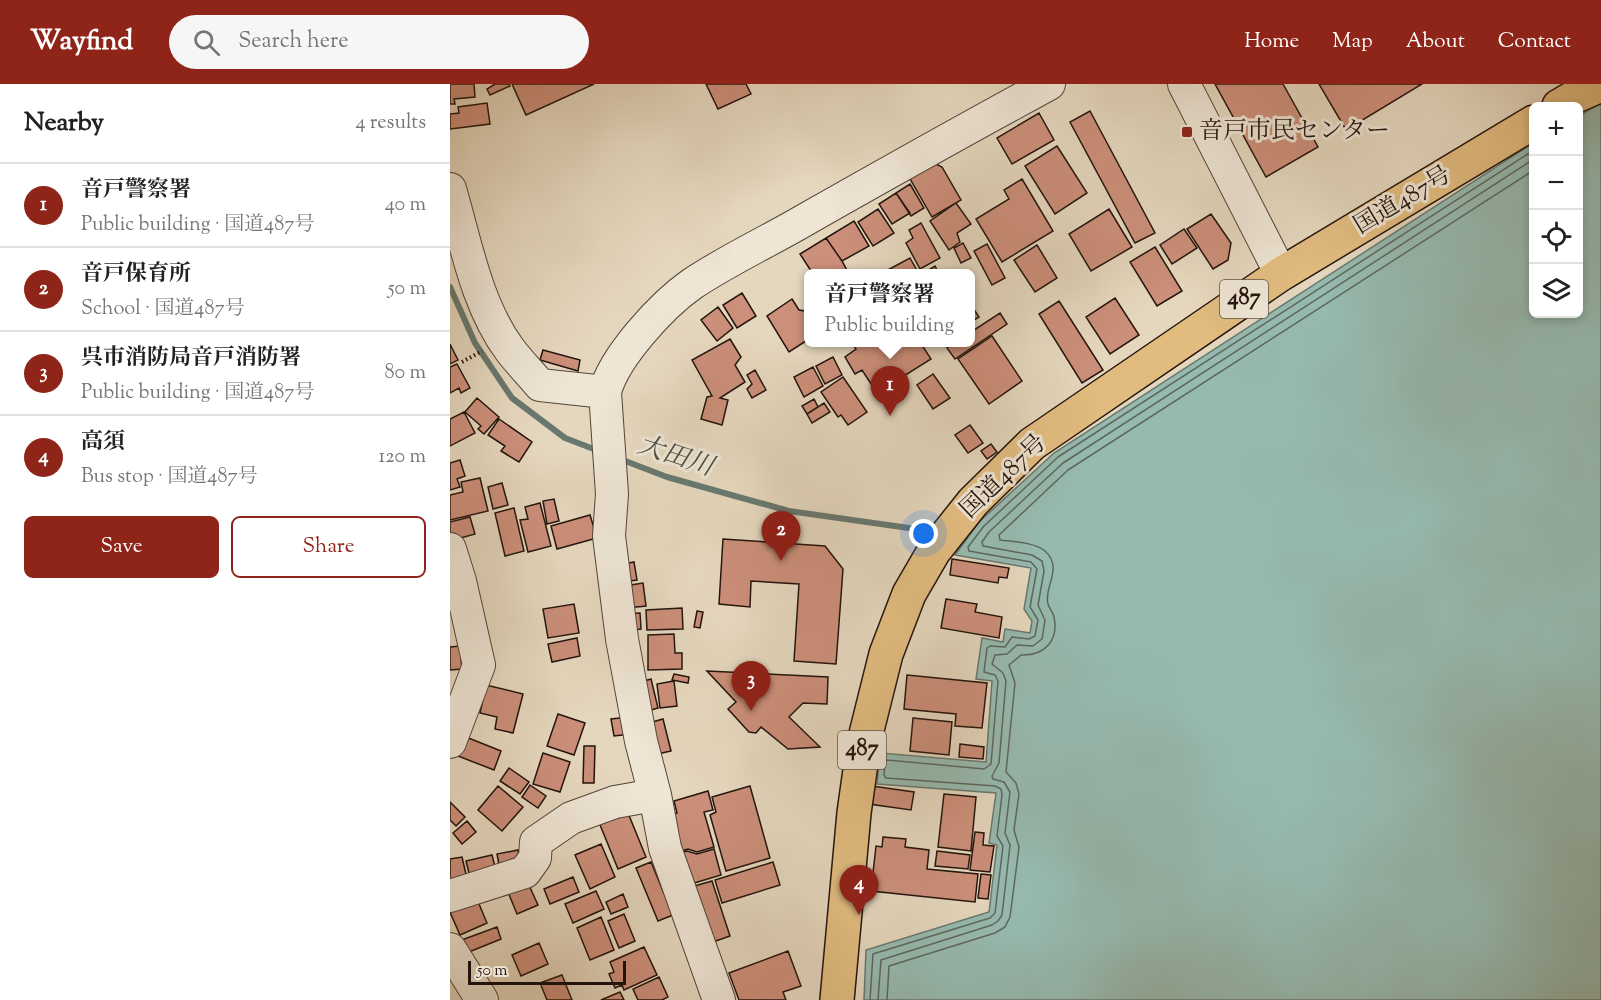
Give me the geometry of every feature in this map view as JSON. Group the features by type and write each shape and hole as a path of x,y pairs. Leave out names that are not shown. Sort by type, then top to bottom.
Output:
{"highway":[{"path":"1566,102 1601,85"},
{"name":"国道487号","path":"837,1000 854,813 864,742 885,654 909,594 934,551 972,502 1032,444 1281,274 1529,124"}],"street":[{"path":"719,1000 665,848 622,639 609,536 612,494 605,392 614,368 651,321 691,285 1049,84"},
{"path":"1184,84 1281,274"},
{"path":"450,189 480,290 493,321 510,350 540,385 605,392"},
{"path":"450,549 460,581 479,665 450,742"},
{"path":"450,896 525,872 535,858 536,842 571,818 615,802 655,795"},
{"path":"450,949 482,1000"}],"water":[{"path":"1601,103 1601,1000 864,1000 866,950 989,912 997,845 989,843 996,793 877,784 880,753 986,762 992,681 976,679 982,638 1003,642 1005,629 1030,633 1032,621 1024,609 1031,568 955,555 979,522 1054,453 1529,146 1529,318 1583,318 1583,114"}],"building":[{"path":"450,84 474,84 475,97 454,99 455,104 450,104"},
{"path":"495,84 509,84 510,86 490,95 487,89"},
{"path":"512,84 594,84 526,115"},
{"path":"706,84 746,84 751,94 718,109"},
{"path":"1215,84 1283,84 1318,147 1266,177"},
{"path":"1319,84 1422,84 1346,130"},
{"path":"487,103 490,124 450,129 450,114 459,113 458,107"},
{"path":"1090,111 1155,233 1135,243 1070,122"},
{"path":"1039,113 1054,140 1012,164 997,138"},
{"path":"1057,146 1087,193 1055,214 1025,166"},
{"path":"934,163 942,167 961,200 932,217 909,177"},
{"path":"1022,179 1053,231 1002,262 976,219 1009,199 1004,190"},
{"path":"910,184 924,208 911,216 896,193"},
{"path":"896,193 910,213 892,224 879,204"},
{"path":"956,203 971,224 957,233 960,242 949,250 930,221"},
{"path":"878,209 894,233 873,246 858,222"},
{"path":"1109,209 1132,247 1091,271 1069,234"},
{"path":"1211,214 1231,243 1228,260 1213,269 1187,229"},
{"path":"854,221 869,246 842,261 826,238"},
{"path":"921,223 940,258 920,269 906,243 913,238 909,230"},
{"path":"1184,229 1197,248 1172,264 1160,245"},
{"path":"826,238 846,269 810,269 800,254"},
{"path":"963,243 971,258 961,263 954,248"},
{"path":"987,244 1005,278 992,285 974,251"},
{"path":"1037,245 1057,278 1035,292 1014,260"},
{"path":"1155,247 1182,291 1157,306 1130,262"},
{"path":"910,258 916,269 890,269"},
{"path":"742,293 756,316 737,328 723,305"},
{"path":"1115,298 1139,335 1110,354 1086,317"},
{"path":"792,299 799,310 804,311 804,342 789,352 767,316"},
{"path":"1059,301 1103,370 1082,383 1039,314"},
{"path":"718,307 733,328 717,341 701,320"},
{"path":"1000,313 1007,324 975,346 975,329"},
{"path":"992,336 1022,381 989,404 958,359"},
{"path":"730,339 741,357 735,365 745,382 720,398 728,400 722,425 701,419 707,397 712,396 692,360"},
{"path":"450,344 458,360 450,364"},
{"path":"855,347 923,347 931,359 877,393 862,370 855,374 845,357 856,349"},
{"path":"948,347 973,347 955,359"},
{"path":"543,350 580,360 578,371 540,360"},
{"path":"833,357 842,375 825,384 816,366"},
{"path":"457,364 470,388 461,393 459,388 450,393 450,367"},
{"path":"813,367 823,386 804,397 794,377"},
{"path":"755,370 766,390 752,398 747,389 752,384 747,375"},
{"path":"933,374 950,398 933,409 917,385"},
{"path":"843,377 867,412 848,425 841,415 838,417 821,392"},
{"path":"477,398 499,417 484,434 478,429 481,426 465,412"},
{"path":"814,399 818,407 807,414 802,406"},
{"path":"824,403 830,412 812,423 807,414"},
{"path":"464,412 475,433 450,446 450,419"},
{"path":"499,419 532,442 519,462 501,451 505,446 488,435"},
{"path":"970,425 983,443 968,453 955,435"},
{"path":"991,444 997,452 987,459 981,451"},
{"path":"460,460 465,476 457,479 460,487 450,490 450,463"},
{"path":"480,478 488,511 450,520 450,495 463,492 461,482"},
{"path":"502,483 508,505 493,509 488,487"},
{"path":"554,499 559,521 547,524 543,501"},
{"path":"540,503 551,546 528,552 520,520 528,519 525,507"},
{"path":"514,508 524,551 505,556 495,513"},
{"path":"590,515 597,538 557,549 551,526"},
{"path":"470,517 475,534 450,541 450,522"},
{"path":"723,539 825,546 843,569 836,664 794,661 799,584 751,581 750,607 719,604"},
{"path":"952,559 1009,568 1007,578 999,577 998,583 950,575"},
{"path":"634,562 637,580 622,582 619,565"},
{"path":"643,583 646,606 627,608 624,586"},
{"path":"946,599 977,604 975,612 1002,617 999,638 941,628"},
{"path":"574,604 579,633 548,638 543,609"},
{"path":"682,608 683,629 647,630 646,610"},
{"path":"697,611 703,612 700,628 694,627"},
{"path":"640,613 641,629 628,630 626,614"},
{"path":"674,634 675,653 682,653 682,669 648,670 648,635"},
{"path":"577,638 580,656 552,662 548,644"},
{"path":"460,646 462,669 450,670 450,647"},
{"path":"707,671 828,677 827,704 803,703 789,717 820,747 788,749 761,727 756,733 749,732 728,709 736,702"},
{"path":"674,674 689,677 688,683 672,680"},
{"path":"907,675 987,683 982,728 955,726 956,714 904,709"},
{"path":"651,679 658,708 651,710 644,681"},
{"path":"674,681 677,706 660,708 657,684"},
{"path":"486,685 523,694 513,733 495,729 497,717 480,713"},
{"path":"558,714 585,723 574,755 547,746"},
{"path":"629,717 631,734 614,736 611,719"},
{"path":"913,718 952,722 949,755 910,751"},
{"path":"663,719 671,751 653,755 645,724"},
{"path":"461,735 501,751 494,770 453,754"},
{"path":"960,744 984,747 983,759 959,757"},
{"path":"584,746 595,746 594,783 583,783"},
{"path":"543,753 570,762 560,792 533,784"},
{"path":"509,768 529,782 520,794 500,781"},
{"path":"530,785 546,796 538,808 522,797"},
{"path":"498,786 523,807 502,831 478,810"},
{"path":"750,786 770,858 726,871 710,815 716,812 712,797"},
{"path":"872,786 914,792 911,810 869,804"},
{"path":"708,791 713,810 704,812 714,847 697,852 688,849 673,853 671,815 677,813 674,801"},
{"path":"944,794 976,797 971,851 938,847"},
{"path":"450,802 465,817 456,826 450,820"},
{"path":"626,808 646,857 618,869 598,820"},
{"path":"467,821 476,832 462,844 453,833"},
{"path":"975,832 984,833 983,845 994,846 990,872 970,870"},
{"path":"883,837 906,839 905,847 929,850 927,869 978,874 975,902 871,891 876,846 882,847"},
{"path":"601,844 615,877 590,889 575,855"},
{"path":"714,849 721,875 681,887 673,855 687,851 697,854"},
{"path":"518,850 521,866 500,870 497,854"},
{"path":"937,851 970,855 968,869 935,866"},
{"path":"492,855 497,875 471,881 466,861"},
{"path":"462,857 468,883 450,888 450,859"},
{"path":"651,862 673,915 658,921 636,868"},
{"path":"773,862 780,885 722,903 715,880"},
{"path":"981,874 991,875 988,899 978,898"},
{"path":"573,877 579,892 550,904 544,889"},
{"path":"712,881 730,936 710,943 691,887"},
{"path":"528,883 538,905 517,914 508,892"},
{"path":"596,891 604,909 573,923 565,904"},
{"path":"474,892 487,923 460,935 450,912 450,902"},
{"path":"623,894 628,907 611,914 606,902"},
{"path":"624,914 635,941 619,948 608,921"},
{"path":"601,917 614,950 590,960 577,928"},
{"path":"497,927 501,939 464,954 459,941"},
{"path":"539,943 548,964 521,976 512,955"},
{"path":"644,947 657,975 624,990 622,985 615,988 609,974 614,972 610,962"},
{"path":"788,951 801,986 783,992 786,1000 739,1000 729,973"},
{"path":"562,975 572,1000 547,1000 540,983"},
{"path":"659,977 668,997 662,1000 638,1000 633,989"},
{"path":"620,992 624,1000 601,1000"}],"waterway":[{"name":"大田川","path":"450,287 475,343 512,398 565,438 599,451"},
{"name":"大田川","path":"620,459 667,477 789,511 937,532"}],"place":[{"name":"音戸市民センター","path":"1187,132"},
{"name":"音戸警察署","path":"890,416"},
{"name":"音戸保育所","path":"781,561"},
{"name":"呉市消防局音戸消防署","path":"751,711"},
{"name":"高須","path":"859,915"}]}
